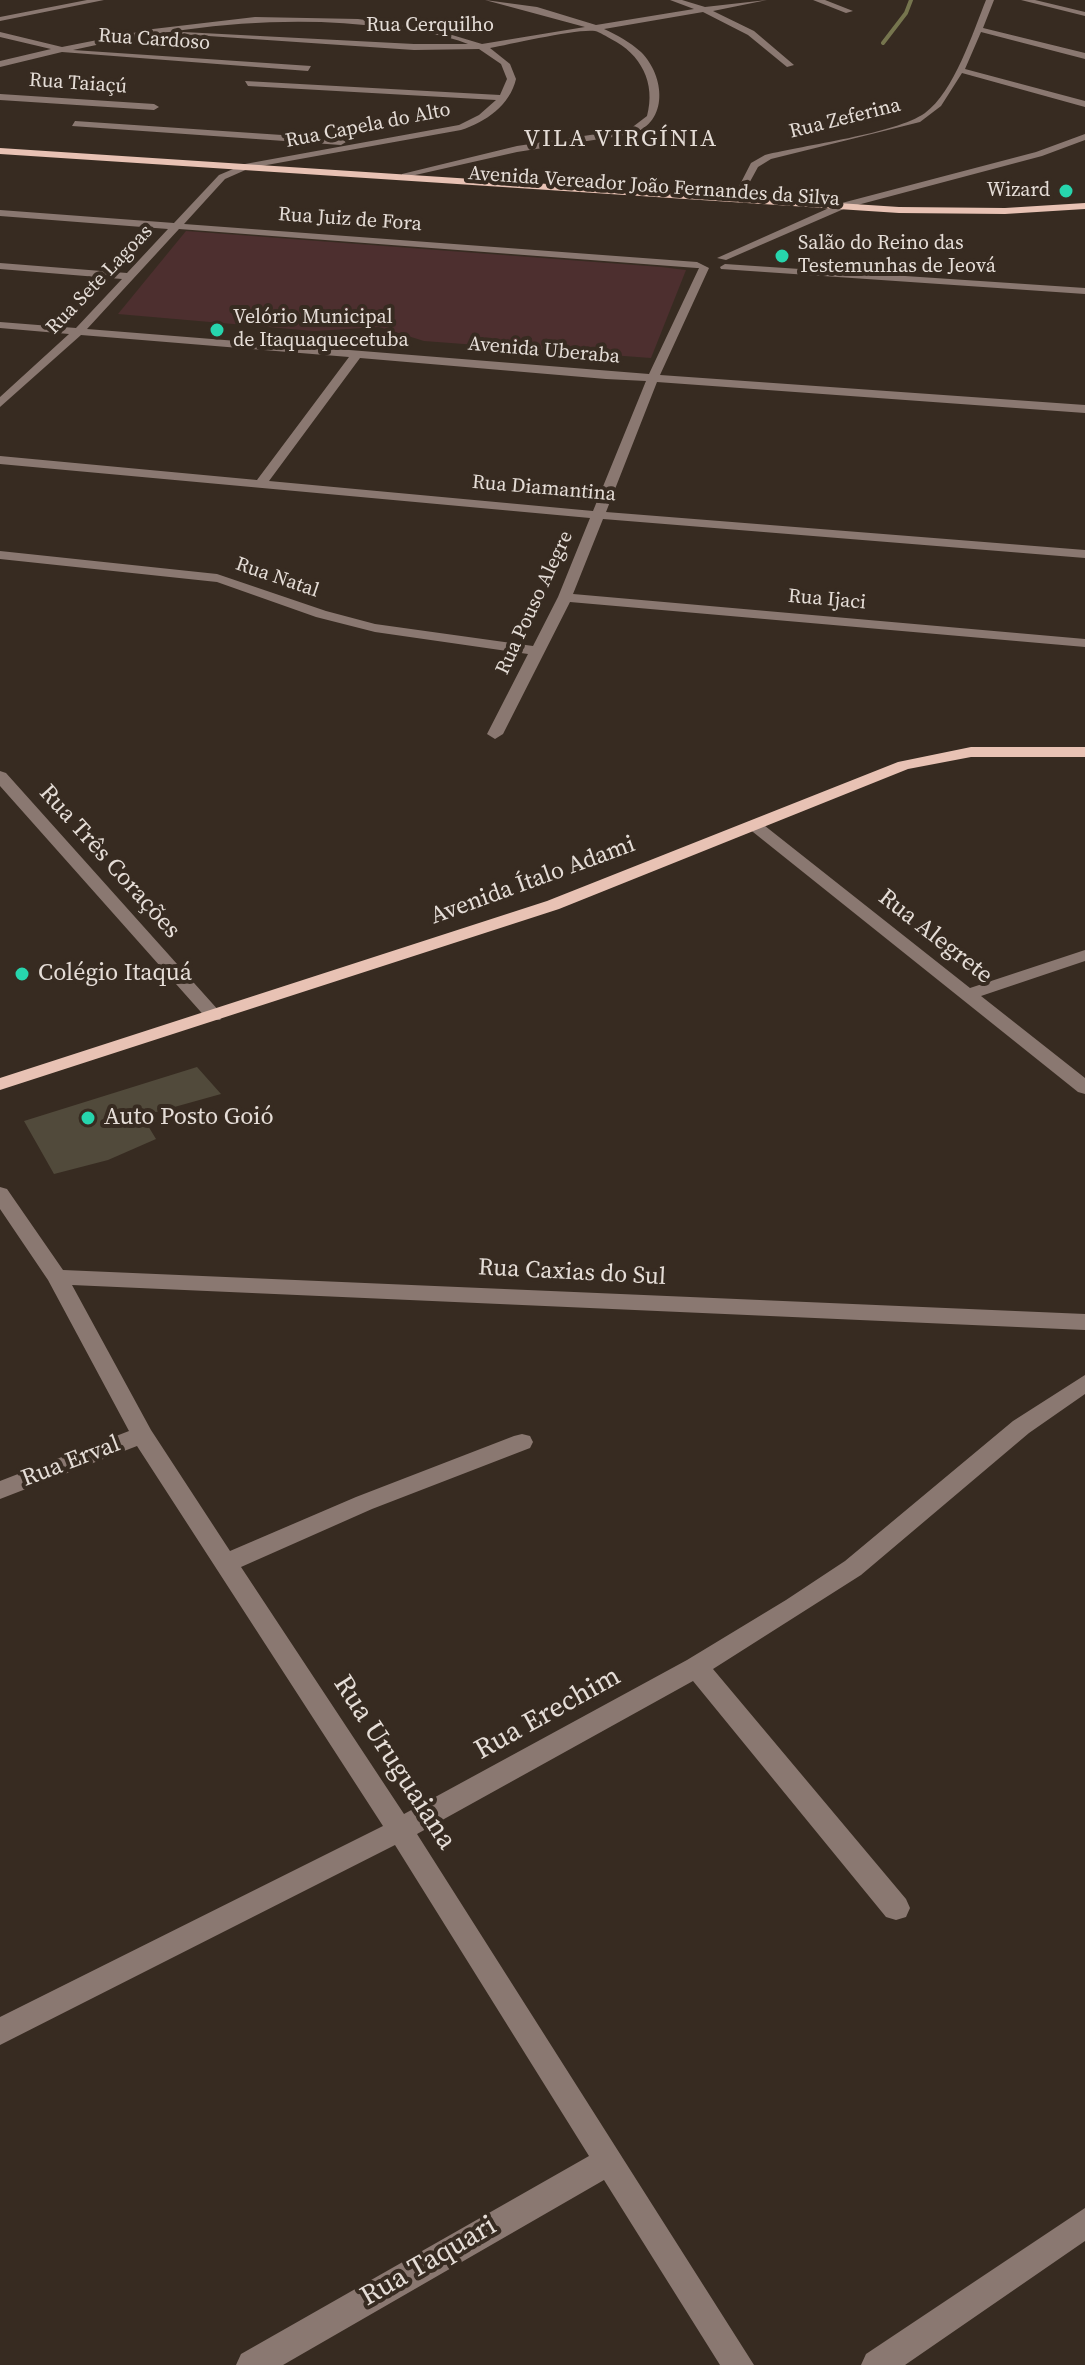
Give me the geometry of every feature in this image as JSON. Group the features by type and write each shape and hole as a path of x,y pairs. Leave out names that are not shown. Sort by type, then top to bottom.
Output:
{"main road":[{"name":"Avenida Vereador João Fernandes da Silva","path":"0,151 842,206 962,212 1085,206"},
{"path":"79,168 91,156"},
{"name":"Avenida Vereador João Fernandes da Silva","path":"0,163 817,216 948,222 1085,217"},
{"name":"Avenida Ítalo Adami","path":"0,1084 553,905 848,786 926,759 971,752 1085,752"}],"street":[{"path":"0,19 100,0"},
{"path":"405,176 517,149 616,134 647,125 653,118 656,92 646,60 598,28 489,0"},
{"path":"674,0 705,10 751,32 775,49 790,65"},
{"name":"Rua Cerquilho","path":"141,31 399,46 485,46 763,0"},
{"path":"817,0 849,11"},
{"name":"Rua Zeferina","path":"736,198 754,165 768,157 931,113 960,70 990,0"},
{"path":"1025,0 1085,14"},
{"path":"0,64 141,31 230,20 306,18 390,24 485,46 506,62 511,72 511,85 504,98 248,83"},
{"path":"978,29 1085,56"},
{"name":"Rua Cardoso","path":"0,34 58,50 308,68"},
{"path":"960,70 1085,104"},
{"name":"Rua Taiaçú","path":"0,97 154,107"},
{"name":"Rua Capela do Alto","path":"248,166 461,127 491,112 504,98"},
{"path":"75,124 373,144"},
{"path":"723,263 842,206 1039,154 1085,137"},
{"name":"Avenida Vereador João Fernandes da Silva","path":"222,177 248,166"},
{"name":"Rua Sete Lagoas","path":"0,403 79,331 222,177"},
{"name":"Rua Juiz de Fora","path":"0,213 178,224 700,266 723,263"},
{"path":"723,263 1085,291"},
{"path":"0,266 129,276"},
{"name":"Rua Pouso Alegre","path":"495,734 565,597 700,266"},
{"name":"Avenida Uberaba","path":"0,325 653,378 1085,409"},
{"path":"261,483 357,354"},
{"name":"Rua Diamantina","path":"0,460 597,515 1085,554"},
{"name":"Rua Natal","path":"0,555 217,578 347,620 450,641 539,651"},
{"name":"Rua Ijaci","path":"565,597 1085,643"},
{"name":"Rua Três Corações","path":"0,776 214,1016"},
{"name":"Rua Alegrete","path":"754,825 1085,1088"},
{"path":"969,994 1085,955"},
{"name":"Rua Uruguaiana","path":"0,1194 57,1277 142,1435 400,1830 738,2365"},
{"name":"Rua Caxias do Sul","path":"57,1277 1085,1322"},
{"name":"Rua Erechim","path":"0,2032 400,1830 696,1667 853,1568 1021,1427 1085,1383"},
{"name":"Rua Erval","path":"0,1490 142,1435"},
{"path":"226,1563 364,1503 522,1442"},
{"path":"696,1667 896,1908"},
{"name":"Rua Taquari","path":"252,2365 608,2161"},
{"path":"877,2365 1085,2223"}],"shaded area":[{"path":"186,231 686,270 651,358 424,341 379,327 314,331 118,314"}],"building":[{"name":"Auto Posto Goió","path":"197,1067 221,1094 142,1116 156,1139 108,1160 54,1174 24,1121"}],"waterway":[{"path":"883,43 906,13 911,0"}],"place":[{"name":"Wizard","path":"1066,191"},
{"name":"Salão do Reino das Testemunhas de Jeová","path":"782,256"},
{"name":"Velório Municipal de Itaquaquecetuba","path":"217,330"},
{"name":"Colégio Itaquá","path":"22,974"},
{"name":"Auto Posto Goió","path":"88,1118"}],"district":[{"name":"VILA VIRGÍNIA","path":"621,140"}]}
